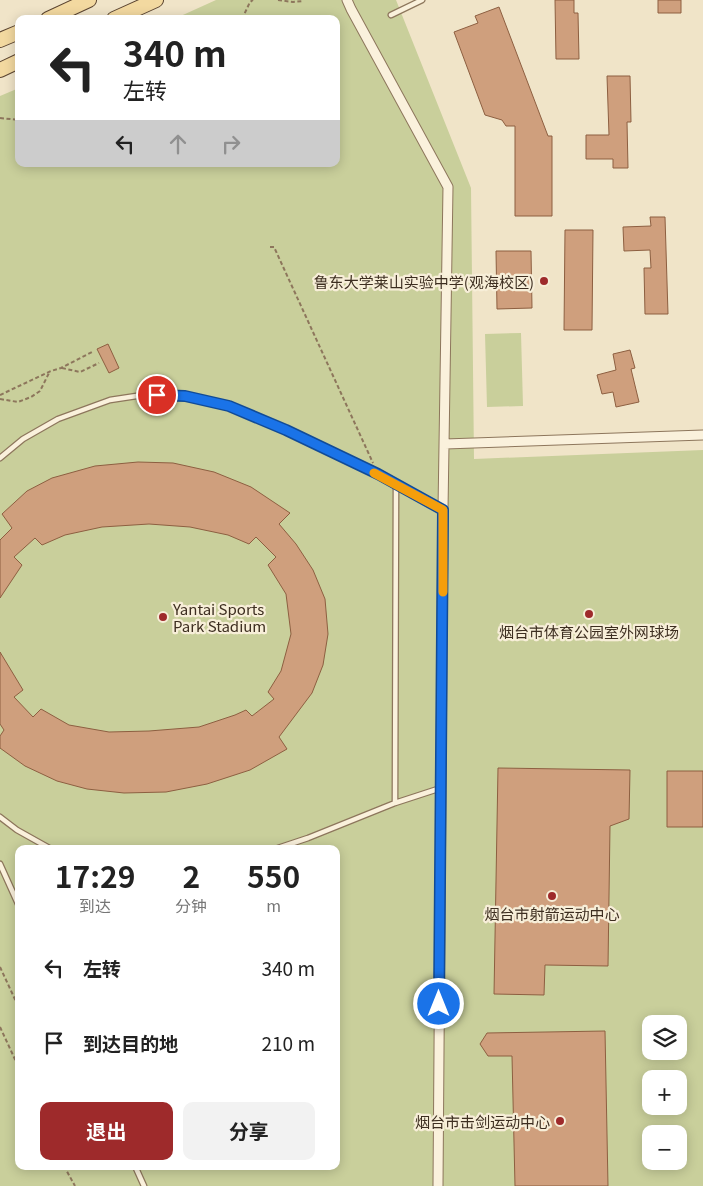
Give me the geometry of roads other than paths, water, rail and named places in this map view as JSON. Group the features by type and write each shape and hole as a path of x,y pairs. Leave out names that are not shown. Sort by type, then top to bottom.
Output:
{"main road":[{"path":"57,15 89,0"},
{"path":"123,15 156,0"},
{"path":"0,40 15,34"},
{"path":"0,70 15,63"}],"street":[{"path":"347,0 448,187 443,510 438,1186"},
{"path":"444,444 703,435"}],"lane":[{"path":"390,15 422,0"},
{"path":"0,458 23,439 58,420 110,400 143,395 185,396 229,406 286,430 378,474 443,510"},
{"path":"395,803 396,484"},
{"path":"286,845 395,803 441,788"},
{"path":"0,817 17,830 44,845"},
{"path":"0,864 15,897"},
{"path":"137,1170 144,1186"}],"place":[{"name":"鲁东大学莱山实验中学(观海校区)","path":"544,281"},
{"name":"烟台市体育公园室外网球场","path":"589,614"},
{"name":"Yantai Sports Park Stadium","path":"163,617"},
{"name":"烟台市射箭运动中心","path":"552,896"},
{"name":"烟台市击剑运动中心","path":"560,1121"}]}
